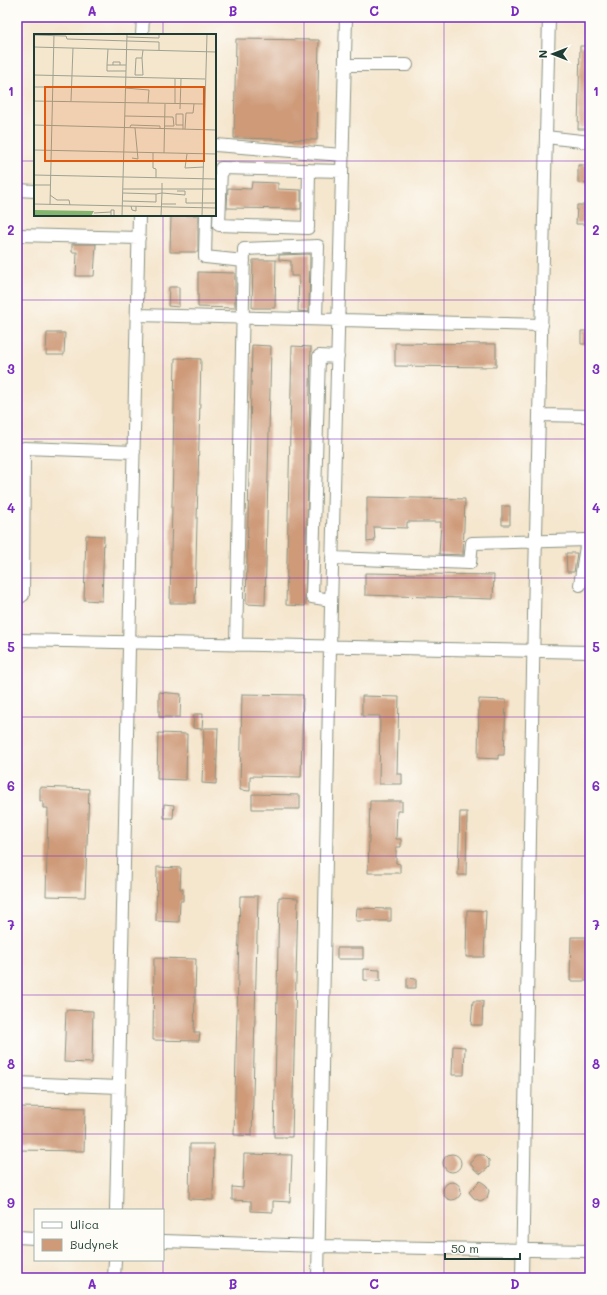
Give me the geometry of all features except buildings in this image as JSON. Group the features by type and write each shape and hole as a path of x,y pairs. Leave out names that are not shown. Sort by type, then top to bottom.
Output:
{"lane":[{"path":"142,34 143,17"},
{"path":"318,1278 331,600 346,17"},
{"path":"522,1278 533,652 549,17"},
{"path":"344,65 407,65"},
{"path":"546,137 590,142"},
{"path":"216,145 342,155"},
{"path":"309,170 308,228 219,225 221,168 309,170 342,171"},
{"path":"17,190 34,191"},
{"path":"116,1209 139,216"},
{"path":"206,216 205,257 244,261"},
{"path":"17,235 139,238"},
{"path":"236,645 244,249 318,246 316,320"},
{"path":"137,314 542,325"},
{"path":"331,600 312,597 319,356 338,357"},
{"path":"540,415 590,416"},
{"path":"17,599 23,595 24,448 134,452"},
{"path":"332,558 470,563 472,543 587,540 580,585"},
{"path":"17,640 590,652"},
{"path":"17,1083 118,1086"},
{"path":"17,1237 34,1238"},
{"path":"164,1241 590,1252"},
{"path":"114,1278 115,1261"}]}
